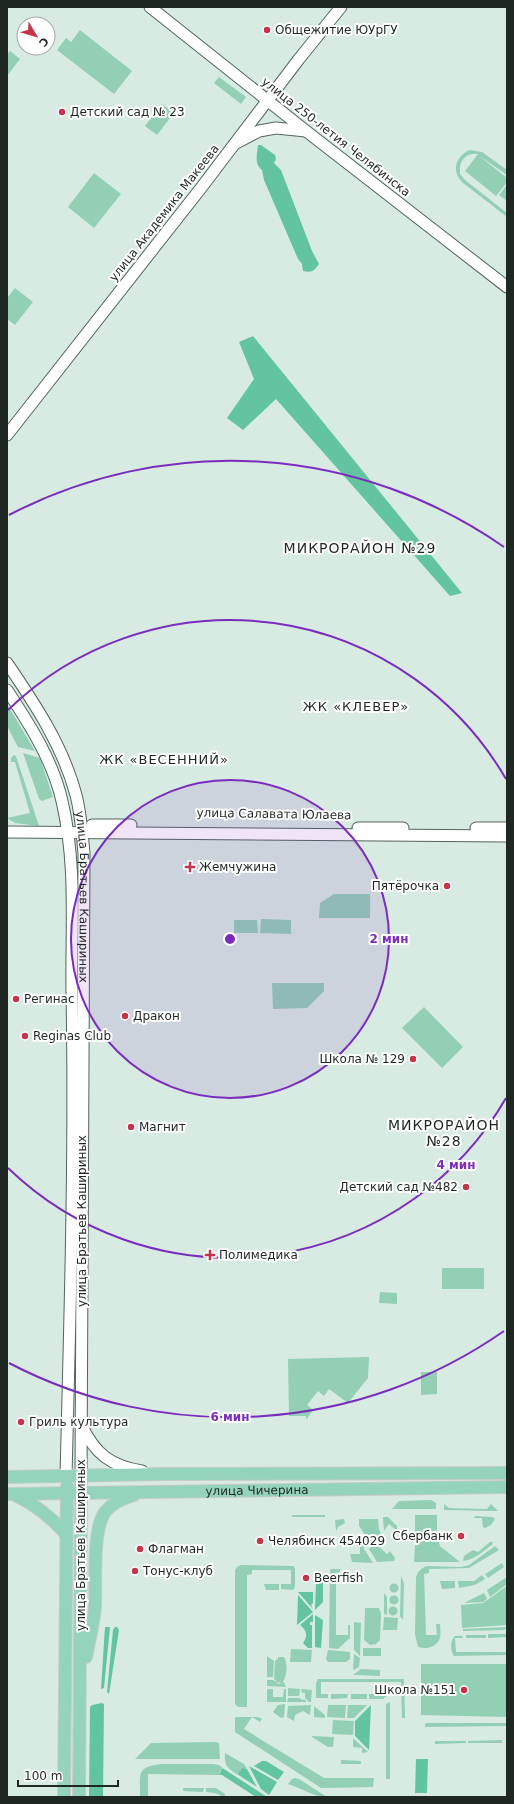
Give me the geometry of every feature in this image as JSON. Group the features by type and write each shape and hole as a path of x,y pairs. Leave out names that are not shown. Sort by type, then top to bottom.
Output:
{"main road":[{"name":"улица 250-летия Челябинска","path":"150,7 306,131 507,287"},
{"name":"улица Академика Макеева","path":"7,435 341,7"},
{"path":"233,144 259,131 276,128 306,131"},
{"name":"улица Братьев Кашириных","path":"7,663 36,706 62,755 76,796 82,829 84,853 78,937 72,1179 66,1476 64,1797"},
{"name":"улица Братьев Кашириных","path":"7,690 47,756 56,777 68,830 78,937 81,1424 79,1797"},
{"name":"улица Салавата Юлаева","path":"7,832 42,833 82,829 507,828"},
{"name":"улица Салавата Юлаева","path":"82,829 507,836"},
{"path":"81,1424 96,1450 109,1460 128,1469 157,1474"},
{"name":"улица Чичерина","path":"7,1477 157,1474 507,1474"},
{"name":"улица Чичерина","path":"10,1494 507,1487"},
{"path":"80,1686 95,1608 97,1536 104,1512 121,1499 156,1492"},
{"path":"10,1494 30,1502 49,1515 66,1534"}],"green space":[{"path":"80,30 132,71 114,94 57,50 66,38 71,42"},
{"path":"10,51 20,59 7,76 7,55"},
{"path":"219,77 246,97 241,104 214,83"},
{"path":"162,104 174,113 157,135 145,126"},
{"path":"258,145 261,145 275,155 276,159 274,163 281,170 312,251 319,264 312,271 303,271 302,264 298,259 264,180 262,170 259,168 257,162"},
{"path":"470,150 482,152 507,170 507,175 478,155 507,178 507,182 496,196 465,171 478,154 466,156 460,167 460,174 465,180 507,213 507,217 459,179 456,165 461,156"},
{"path":"94,173 121,194 94,228 68,207"},
{"path":"507,185 507,201 499,195"},
{"path":"15,288 33,302 15,325 7,319 7,298"},
{"path":"253,336 462,593 450,596 276,399 243,430 227,418 254,379 239,342"},
{"path":"7,704 35,751 18,747 7,726"},
{"path":"23,753 40,758 53,797 42,801 39,799"},
{"path":"14,755 16,756 39,826 15,823 7,818 30,813 15,762 11,762 11,758"},
{"path":"334,894 370,894 370,918 319,918 320,903"},
{"path":"261,919 291,920 291,934 260,933"},
{"path":"234,920 257,920 258,933 234,933"},
{"path":"272,983 324,983 324,991 307,1008 273,1009"},
{"path":"424,1007 463,1047 442,1068 402,1028"},
{"path":"442,1268 484,1268 484,1289 442,1289"},
{"path":"380,1292 397,1293 397,1304 379,1303"},
{"path":"369,1357 368,1378 348,1403 329,1389 324,1396 318,1391 307,1405 313,1410 306,1420 306,1416 289,1416 288,1359"},
{"path":"421,1372 437,1372 437,1394 421,1395"},
{"path":"431,1500 436,1503 436,1509 392,1509 399,1501"},
{"path":"444,1504 449,1508 487,1509 491,1504 498,1511 444,1510"},
{"path":"292,1515 325,1515 325,1517 292,1517"},
{"path":"415,1515 437,1515 437,1530 415,1543"},
{"path":"475,1516 493,1517 495,1519 491,1525 485,1528 483,1527 482,1518 474,1518"},
{"path":"383,1517 388,1517 397,1526 397,1531 389,1524 384,1531"},
{"path":"344,1519 345,1523 338,1527 336,1531 335,1520"},
{"path":"359,1519 378,1519 381,1534 377,1538 377,1541 370,1535 367,1538 359,1526"},
{"path":"437,1534 440,1546 460,1562 414,1562 415,1545"},
{"path":"360,1542 363,1542 364,1549 373,1563 352,1562 350,1554 360,1554"},
{"path":"490,1542 493,1542 492,1545 475,1557 463,1561 464,1556 473,1550 478,1552"},
{"path":"375,1543 387,1554 390,1551 395,1558 394,1561 377,1562 369,1549"},
{"path":"495,1546 499,1550 469,1568 429,1569 429,1573 424,1574 426,1635 437,1635 436,1624 440,1624 440,1637 437,1643 431,1647 418,1647 415,1634 416,1578 418,1572 427,1566 461,1567 469,1565"},
{"path":"502,1563 504,1567 488,1578 485,1574"},
{"path":"241,1565 293,1566 295,1568 295,1587 293,1590 281,1589 281,1584 291,1584 291,1570 252,1570 252,1574 247,1575 247,1707 238,1707 235,1704 235,1570"},
{"path":"330,1569 340,1569 340,1572 336,1573 336,1635 348,1635 348,1625 350,1625 350,1638 338,1649 329,1648"},
{"path":"482,1575 485,1579 475,1585 459,1588 458,1581 474,1581"},
{"path":"401,1576 404,1583 403,1620 400,1616"},
{"path":"507,1577 507,1584 490,1597 487,1590"},
{"path":"323,1581 323,1602 315,1610 316,1582"},
{"path":"440,1581 455,1581 455,1588 442,1589"},
{"path":"394,1583 399,1588 394,1593 389,1588"},
{"path":"264,1584 279,1584 279,1590 266,1590"},
{"path":"507,1586 507,1625 462,1628 461,1605 483,1603"},
{"path":"298,1592 313,1592 313,1603 311,1605 313,1609"},
{"path":"384,1593 387,1597 387,1615 384,1614"},
{"path":"484,1593 487,1599 483,1602 464,1603"},
{"path":"298,1595 313,1612 297,1625"},
{"path":"394,1595 399,1600 394,1605 389,1600"},
{"path":"393,1606 398,1611 393,1616 388,1611"},
{"path":"365,1608 379,1608 381,1613 380,1640 376,1644 370,1645 364,1640"},
{"path":"313,1614 313,1622 310,1622 310,1625 312,1625 312,1648 308,1648 303,1643 306,1638 306,1633 300,1625"},
{"path":"315,1615 323,1620 321,1648 315,1647"},
{"path":"384,1617 398,1618 397,1630 383,1630"},
{"path":"354,1622 361,1623 360,1656 354,1650"},
{"path":"105,1627 110,1627 104,1688 101,1689"},
{"path":"115,1627 119,1630 109,1694 107,1692 113,1630"},
{"path":"507,1627 504,1630 463,1631 463,1629"},
{"path":"488,1634 507,1634 507,1637 488,1638"},
{"path":"466,1635 486,1635 486,1638 466,1638"},
{"path":"455,1636 462,1636 463,1638 455,1638 456,1652 507,1652 507,1655 454,1656 451,1646 452,1640"},
{"path":"363,1648 381,1648 381,1656 363,1656"},
{"path":"291,1649 312,1650 311,1662 290,1662"},
{"path":"328,1650 350,1652 350,1659 346,1662 328,1662 326,1659"},
{"path":"354,1654 360,1658 359,1667 353,1670"},
{"path":"267,1656 274,1661 273,1677 267,1677"},
{"path":"279,1657 284,1657 286,1663 286,1674 282,1683 277,1682 274,1679 275,1661"},
{"name":"Школа №151","path":"421,1664 507,1664 507,1717 421,1715"},
{"path":"361,1669 380,1670 380,1676 353,1675"},
{"path":"318,1679 404,1679 405,1718 402,1718 401,1682 321,1682 321,1694 328,1694 328,1698 316,1698 316,1683"},
{"path":"267,1680 273,1680 279,1684 284,1682 286,1687 267,1686"},
{"path":"288,1688 300,1689 299,1696 288,1696"},
{"path":"267,1689 273,1689 273,1697 283,1697 284,1689 286,1689 286,1702 267,1702"},
{"path":"302,1689 312,1690 311,1702 305,1698 305,1693 301,1692"},
{"path":"331,1694 348,1694 347,1698 331,1699"},
{"path":"351,1694 367,1694 367,1699 351,1699"},
{"path":"369,1694 389,1694 383,1699 369,1699"},
{"path":"288,1698 300,1698 307,1702 287,1702"},
{"path":"390,1702 390,1779 386,1779 386,1704"},
{"path":"104,1704 103,1797 89,1797 90,1707 92,1705"},
{"path":"285,1704 284,1717 281,1718 273,1712 278,1705"},
{"path":"311,1705 310,1715 303,1711 295,1715 294,1721 287,1717 288,1706"},
{"path":"328,1705 346,1705 345,1718 327,1717"},
{"path":"348,1705 367,1705 354,1718 347,1718"},
{"path":"371,1705 369,1750 355,1736 355,1721"},
{"path":"314,1706 325,1715 325,1718 314,1717"},
{"path":"235,1717 252,1717 244,1729 324,1778 374,1778 373,1787 321,1788 235,1732"},
{"path":"252,1717 258,1717 262,1719 260,1722"},
{"path":"333,1720 354,1721 353,1735 332,1734"},
{"path":"507,1723 507,1726 425,1727 425,1724"},
{"path":"312,1736 334,1737 333,1747 328,1747"},
{"path":"353,1738 368,1752 362,1753 362,1748 353,1747"},
{"path":"502,1740 502,1743 468,1743 468,1741"},
{"path":"435,1741 466,1741 466,1743 435,1744"},
{"path":"151,1743 219,1743 220,1759 135,1759"},
{"path":"225,1753 244,1764 247,1769 245,1768 237,1774 231,1770 227,1766"},
{"path":"416,1759 428,1759 427,1793 415,1793"},
{"path":"341,1760 361,1761 361,1764 341,1764"},
{"path":"262,1761 266,1761 284,1772 278,1780 254,1766"},
{"path":"163,1764 213,1764 219,1765 224,1769 220,1771 219,1775 148,1774 148,1797 140,1797 141,1773 148,1767"},
{"path":"249,1766 277,1782 269,1795 261,1789"},
{"path":"243,1768 247,1769 257,1787 237,1774"},
{"path":"222,1769 267,1797 256,1797 222,1775 219,1775"},
{"path":"295,1778 327,1797 312,1794 288,1784"},
{"path":"183,1788 204,1788 203,1792 183,1791"},
{"path":"206,1788 216,1788 225,1794 224,1797 215,1793 206,1792"}],"place":[{"name":"Общежитие ЮУрГУ","path":"267,30"},
{"name":"Детский сад № 23","path":"62,112"},
{"name":"Жемчужина","path":"190,867"},
{"name":"Пятёрочка","path":"447,886"},
{"name":"Регинас","path":"16,999"},
{"name":"Дракон","path":"125,1016"},
{"name":"Reginas Club","path":"25,1036"},
{"name":"Школа № 129","path":"413,1059"},
{"name":"Магнит","path":"131,1127"},
{"name":"Детский сад №482","path":"466,1187"},
{"name":"Полимедика","path":"210,1255"},
{"name":"Гриль культура","path":"21,1422"},
{"name":"Сбербанк","path":"461,1536"},
{"name":"Челябинск 454029","path":"260,1541"},
{"name":"Флагман","path":"140,1549"},
{"name":"Тонус-клуб","path":"135,1571"},
{"name":"Beerfish","path":"306,1578"},
{"name":"Школа №151","path":"464,1690"}],"district":[{"name":"МИКРОРАЙОН №29","path":"360,548"},
{"name":"ЖК «КЛЕВЕР»","path":"356,706"},
{"name":"ЖК «ВЕСЕННИЙ»","path":"164,759"},
{"name":"МИКРОРАЙОН №28","path":"444,1134"}]}
